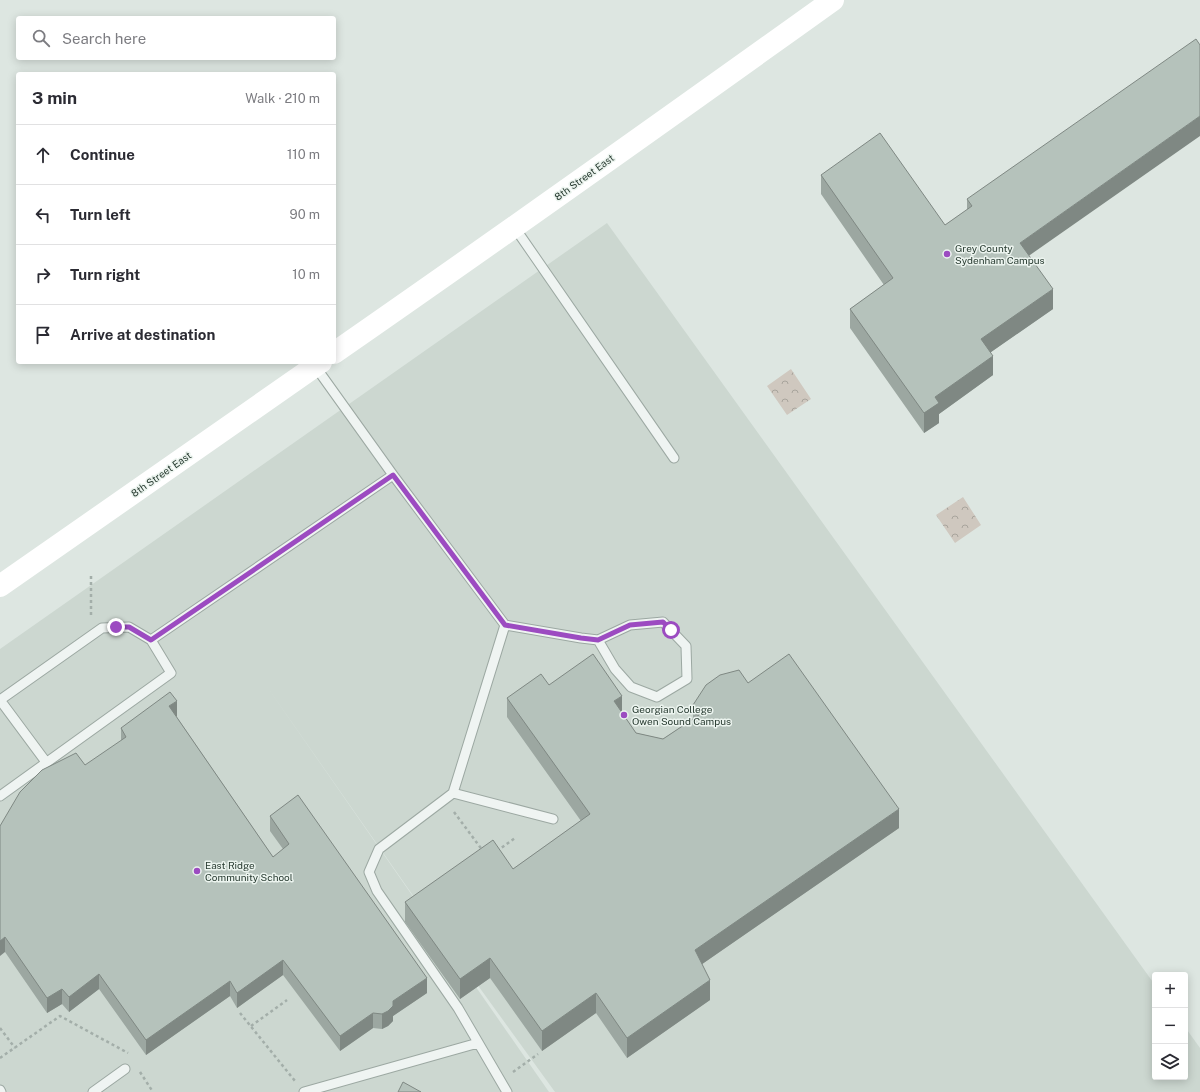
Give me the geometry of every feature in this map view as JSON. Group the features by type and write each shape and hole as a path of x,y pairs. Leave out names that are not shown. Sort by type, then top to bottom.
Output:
{"main road":[{"name":"8th Street East","path":"336,352 515,228 833,0"},
{"name":"8th Street East","path":"0,586 318,364"}],"lane":[{"path":"515,228 674,458"},
{"path":"318,364 393,475 505,625 598,640 630,625 663,622 686,646 687,679 657,697 631,687 615,669 598,640"},
{"path":"151,640 393,475"},
{"path":"505,625 453,794 379,849 369,872 377,891 458,1008 507,1092"},
{"path":"0,796 171,673 151,640 129,627 102,628 0,700 46,762"},
{"path":"453,794 553,819"},
{"path":"301,1089 478,1043"},
{"path":"93,1092 125,1069"}],"path":[{"path":"90,576 92,635"},
{"path":"444,800 484,852"},
{"path":"493,854 515,838"},
{"path":"251,1026 287,1000"},
{"path":"240,1013 301,1089"},
{"path":"0,1058 60,1016 130,1054"},
{"path":"0,1028 15,1048"},
{"path":"500,1081 538,1054"},
{"path":"137,1067 153,1092"}],"shaded area":[{"name":"Georgian College Owen Sound Campus","path":"607,223 1152,981 1152,1080 1188,1080 1188,1031 1200,1048 1200,1092 555,1092 414,897 263,681 549,1092 0,1092 0,649"}],"green space":[{"path":"791,369 811,399 787,415 767,386"},
{"path":"963,497 981,525 955,543 936,515"}],"building":[{"name":"Grey County Sydenham Campus","path":"1196,39 1200,45 1200,116 1020,243 1053,289 981,339 993,356 935,397 939,403 924,413 850,309 893,278 821,175 880,133 945,225 972,206 967,199"},
{"name":"Georgian College Owen Sound Campus","path":"593,654 622,696 614,701 636,733 663,739 699,715 693,705 706,685 720,675 739,670 748,683 789,654 899,809 695,950 710,980 627,1038 596,993 542,1031 490,958 460,979 405,902 493,840 513,869 590,814 507,698 541,674 549,685"},
{"name":"East Ridge Community School","path":"170,692 177,701 169,706 273,857 289,844 270,816 298,795 427,978 393,1001 393,1006 388,1011 382,1014 373,1013 340,1036 283,960 237,993 230,981 146,1040 99,974 69,997 62,989 47,998 5,937 0,941 0,826 20,792 42,770 76,753 85,765 126,737 121,728"},
{"path":"403,1082 421,1092 398,1092"}],"place":[{"name":"Grey County Sydenham Campus","path":"947,254"},
{"name":"Georgian College Owen Sound Campus","path":"624,715"},
{"name":"East Ridge Community School","path":"197,871"}],"route":[{"path":"116,627 129,627 151,640 393,475 505,625 598,640 630,625 663,622 671,630"}]}
